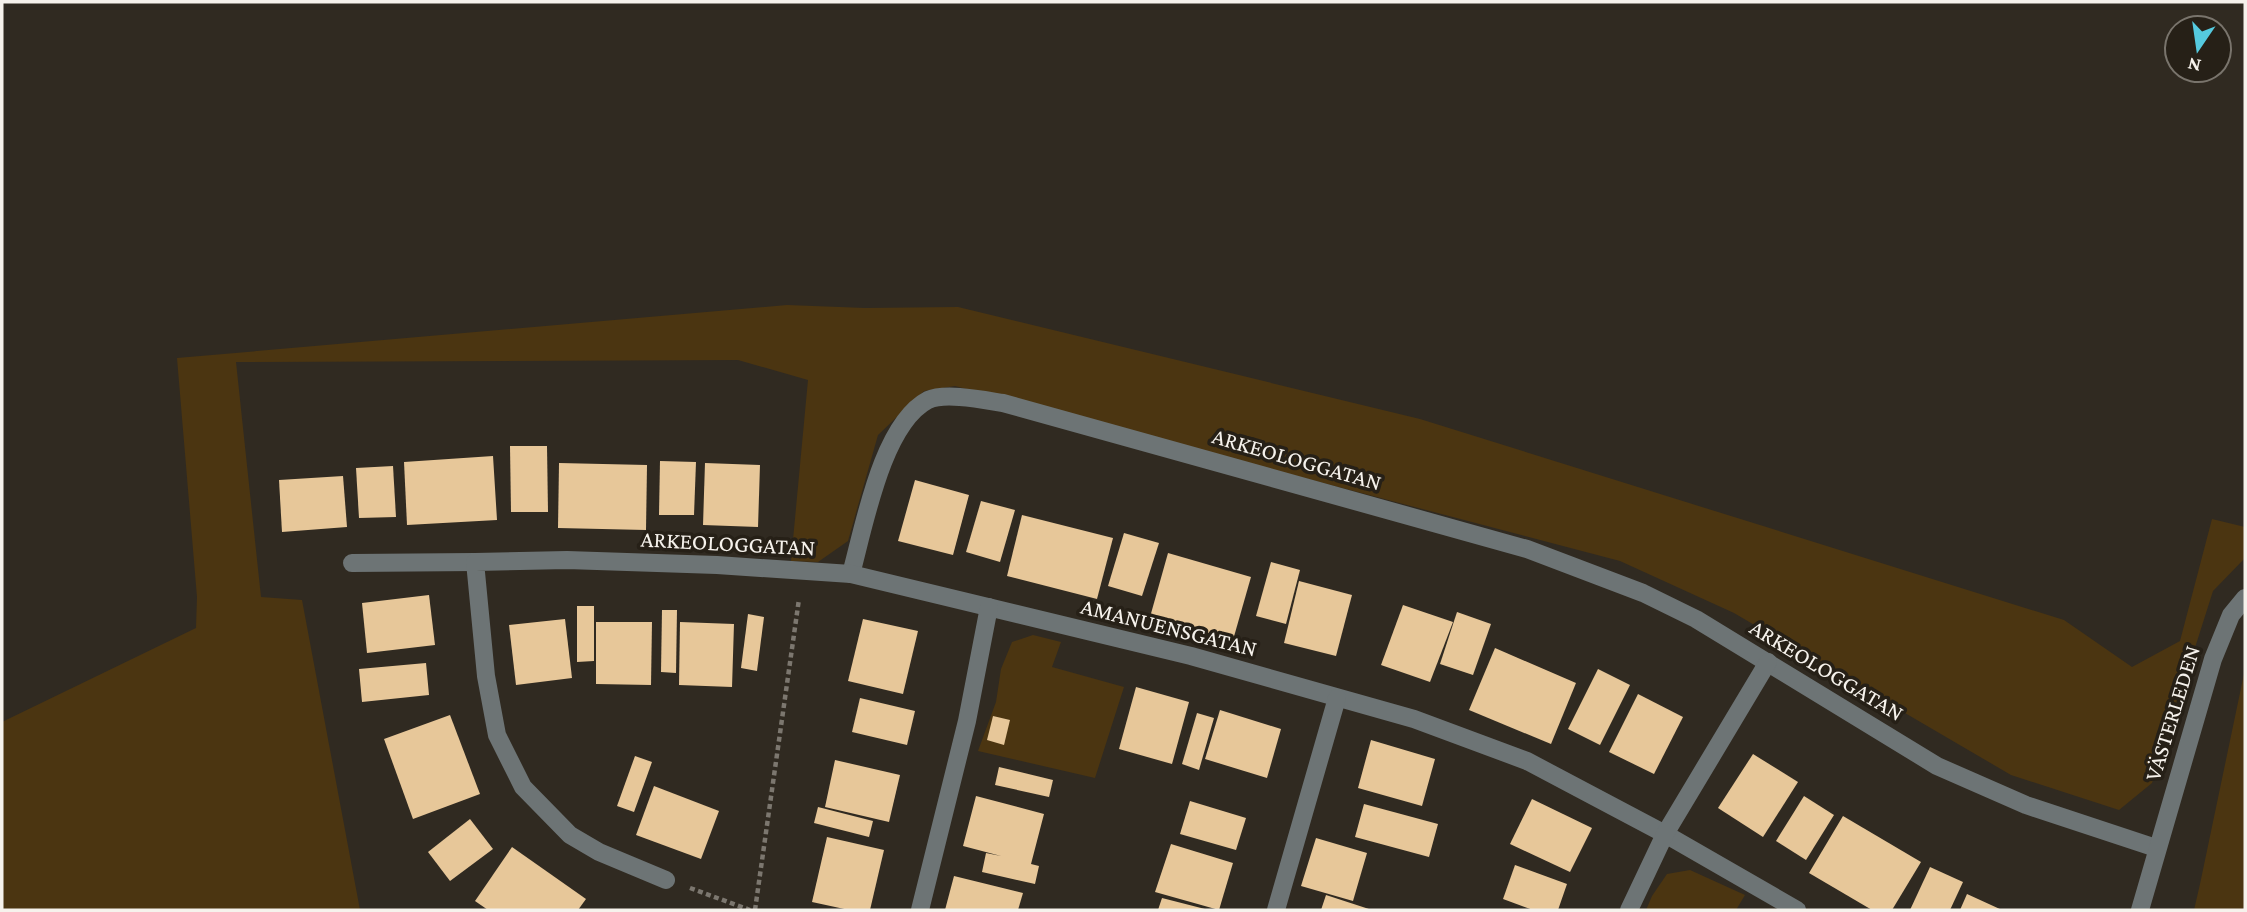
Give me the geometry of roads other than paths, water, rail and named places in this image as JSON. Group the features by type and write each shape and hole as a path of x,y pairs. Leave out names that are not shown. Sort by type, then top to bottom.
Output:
{"street":[{"name":"ARKEOLOGGATAN","path":"352,563 567,560 717,565 850,574 883,459 910,413 930,399 963,397 1003,403 1527,549 1643,593 1696,619 1937,766 2026,805 2156,848"},
{"path":"475,562 486,676 497,734 523,787 569,835 599,852 666,880"},
{"name":"AMANUENSGATAN","path":"850,574 1191,656 1427,723 1527,761 1665,834 1797,910"},
{"name":"VÄSTERLEDEN","path":"2140,910 2213,659 2231,615 2245,598"},
{"path":"920,910 967,721 989,607"},
{"path":"1629,910 1665,834 1768,662"},
{"path":"1276,910 1337,698"}]}
